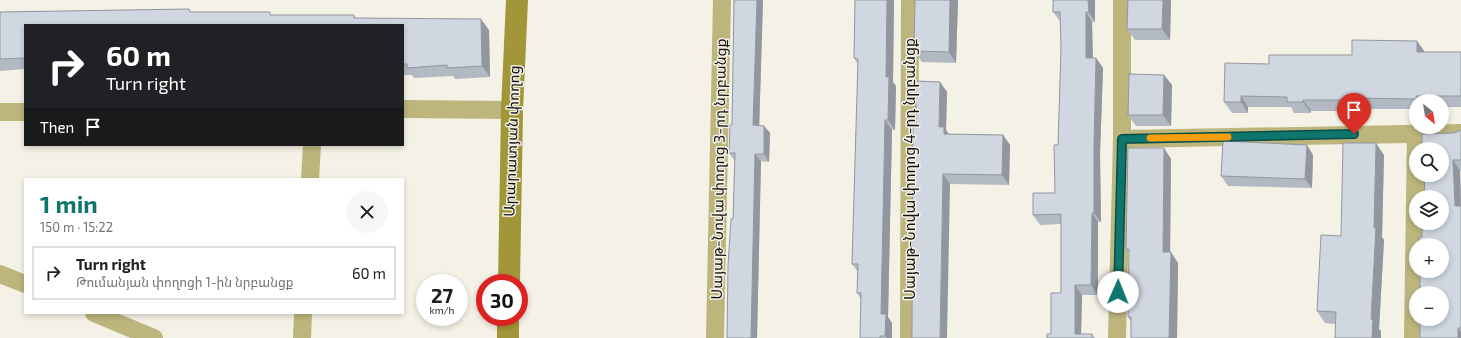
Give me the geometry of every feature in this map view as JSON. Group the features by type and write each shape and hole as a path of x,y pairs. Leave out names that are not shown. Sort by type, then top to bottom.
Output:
{"main road":[{"name":"Արարատյան փողոց","path":"509,274 512,110 517,0"},
{"path":"508,326 508,338"}],"street":[{"name":"Սայաթ-Նովա փողոց 3-րդ նրբանցք","path":"715,338 722,0"},
{"name":"Սայաթ-Նովա փողոց 4-րդ նրբանցք","path":"909,338 910,0"},
{"path":"1117,338 1122,139 1122,0"},
{"path":"404,109 512,110"},
{"path":"0,112 24,112"},
{"path":"1122,139 1409,133"},
{"path":"1449,133 1461,133"},
{"path":"1413,338 1416,134"},
{"path":"310,178 312,146"},
{"path":"0,274 24,284"},
{"path":"96,314 154,338"},
{"path":"302,338 303,314"}],"building":[{"path":"734,0 757,0 753,125 764,126 764,154 755,154 751,338 727,338 728,265 731,219 733,219 735,153 729,153 730,125 732,125"},
{"path":"855,0 887,0 886,77 889,77 888,120 885,120 881,314 886,314 885,336 880,336 880,338 860,338 861,293 857,293 858,264 852,264 858,59 854,58"},
{"path":"915,0 950,0 949,52 914,51"},
{"path":"1053,0 1088,0 1089,12 1086,12 1086,58 1096,58 1094,213 1092,213 1091,285 1075,285 1075,334 1092,334 1092,338 1047,338 1047,334 1051,334 1051,293 1061,293 1061,214 1033,215 1033,193 1055,193 1054,145 1058,145 1061,48 1060,12 1053,12"},
{"path":"1128,0 1163,0 1162,29 1127,29"},
{"path":"189,9 190,12 270,12 270,15 354,15 354,18 481,19 482,66 447,68 447,65 407,68 407,64 404,64 404,24 24,24 24,58 0,59 0,12"},
{"path":"1352,40 1417,41 1417,52 1461,52 1461,96 1449,96 1449,94 1409,94 1409,99 1348,98 1348,100 1303,100 1303,102 1287,102 1287,97 1241,96 1241,102 1224,102 1225,63 1269,64 1269,55 1352,55"},
{"path":"1129,74 1164,75 1163,115 1128,115"},
{"path":"916,81 940,82 939,127 944,127 944,134 1003,135 1002,175 943,174 940,338 912,338 913,127 916,127"},
{"path":"1461,130 1461,160 1453,160 1455,206 1461,206 1461,328 1458,328 1458,338 1420,338 1420,326 1449,326 1449,286 1420,286 1420,278 1449,278 1449,238 1419,237 1422,237 1422,230 1449,230 1449,190 1425,190 1424,182 1449,182 1449,142 1422,142 1422,134 1454,133"},
{"path":"1223,141 1307,145 1305,179 1221,176"},
{"path":"1343,143 1376,143 1374,228 1376,228 1371,319 1373,320 1372,338 1335,338 1336,312 1317,311 1321,235 1341,236"},
{"path":"1128,148 1164,148 1163,252 1171,252 1169,338 1131,338 1131,317 1128,317 1129,249 1126,249"}],"slow traffic":[{"path":"1150,138 1228,137"}],"route":[{"path":"1118,292 1122,139 1354,134"}]}
